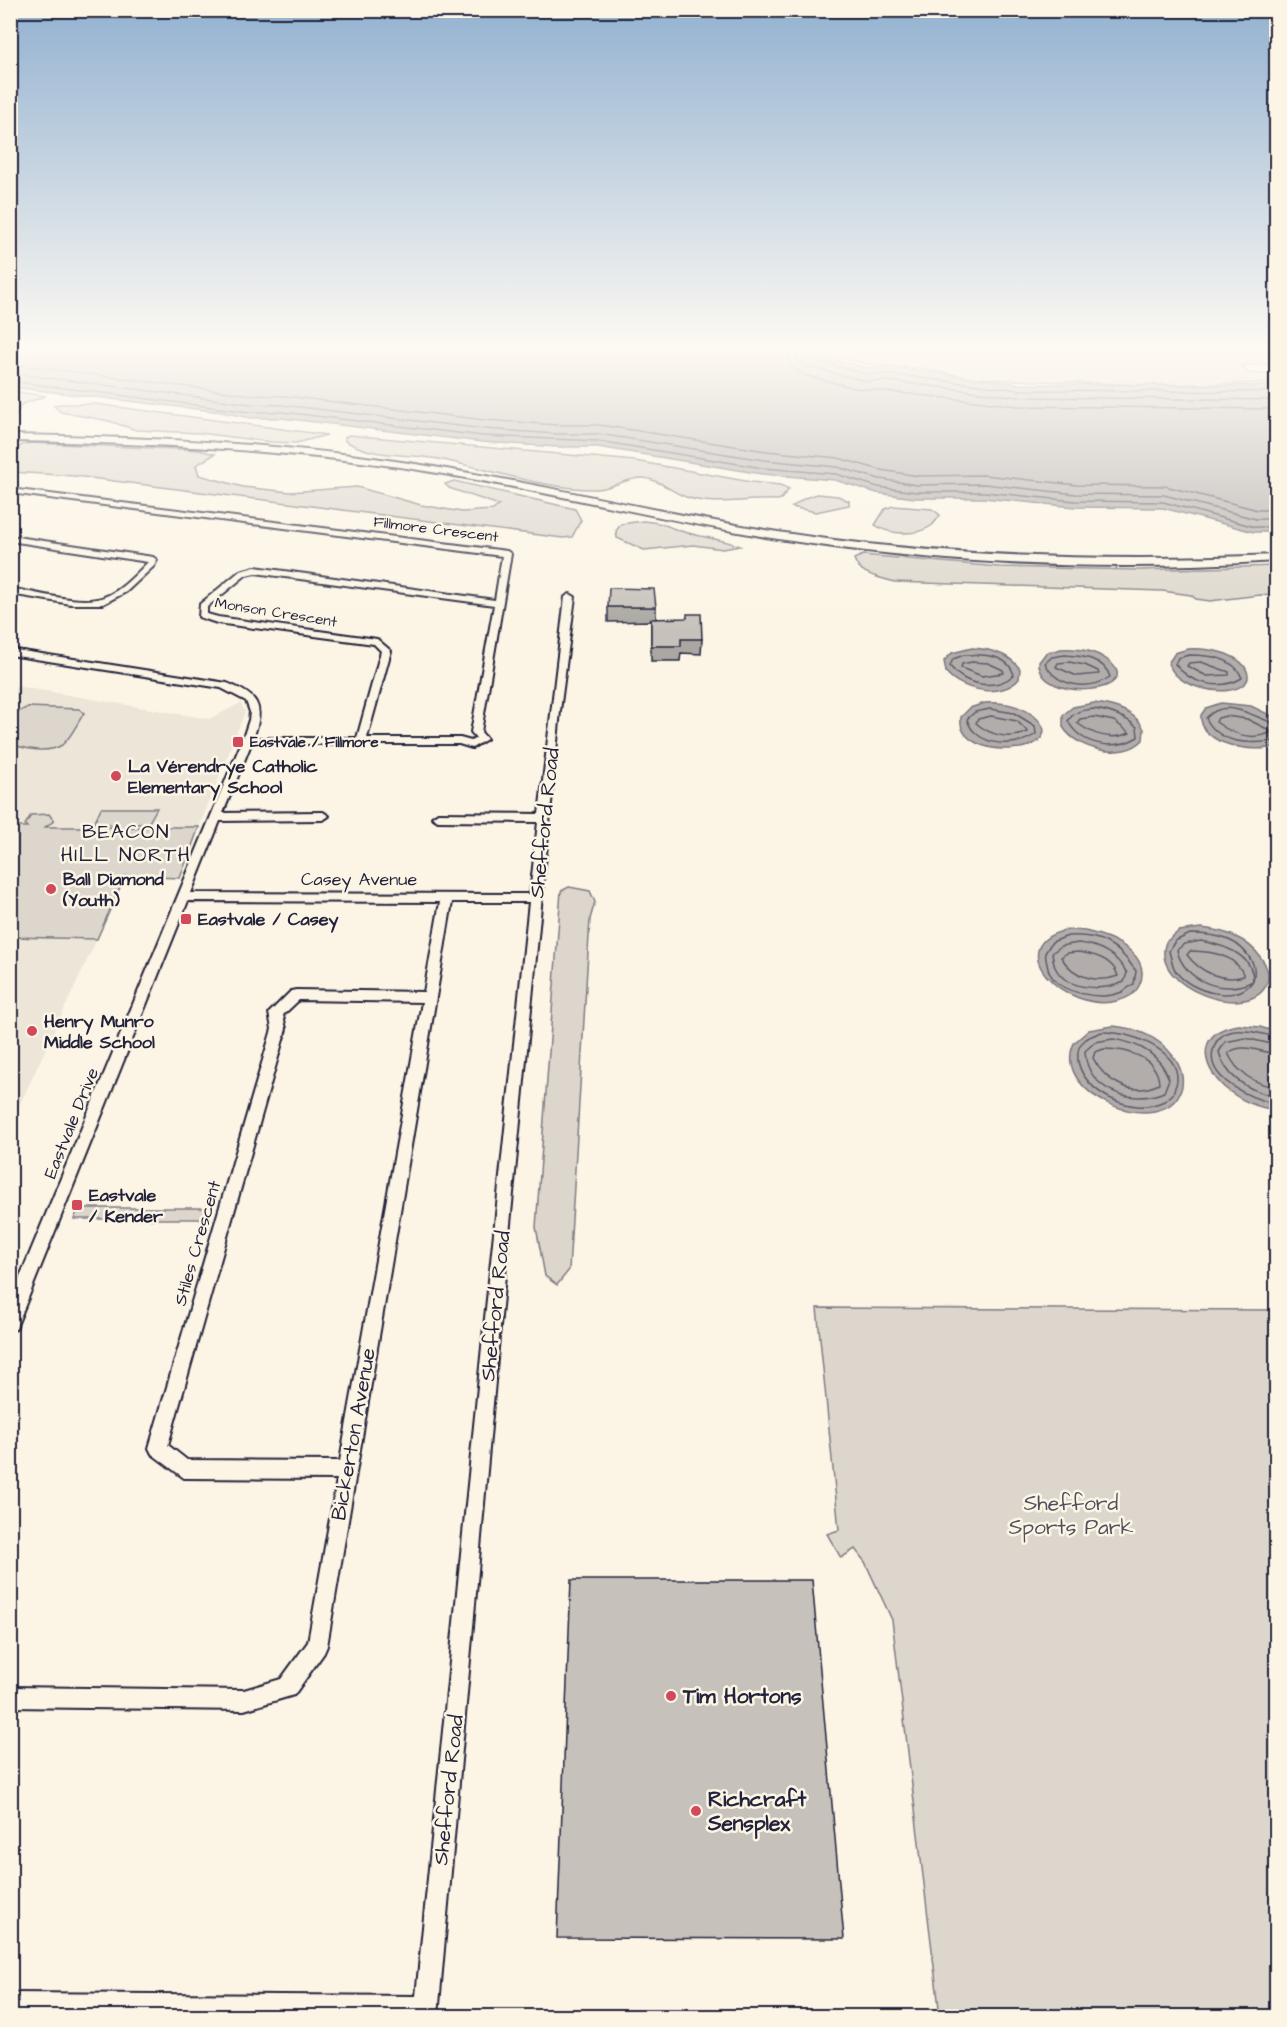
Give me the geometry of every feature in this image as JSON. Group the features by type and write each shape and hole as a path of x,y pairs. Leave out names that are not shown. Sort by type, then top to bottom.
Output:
{"main road":[{"path":"219,446 335,456 512,483 735,528 814,541 897,550 1113,563 1276,558"}],"street":[{"name":"Fillmore Crescent","path":"10,491 507,554 476,732 482,739 472,745 460,741 247,741"},
{"path":"10,538 153,560 118,593 104,601 85,603 10,591"},
{"name":"Monson Crescent","path":"361,742 386,651 377,642 217,620 202,615 203,606 243,573 255,570 499,603"},
{"name":"Shefford Road","path":"426,2012 536,898 563,638 570,597"},
{"name":"Eastvale Drive","path":"10,652 223,685 251,698 256,710 255,722 18,1291 10,1323"},
{"path":"215,817 323,816"},
{"path":"438,817 545,818"},
{"name":"Casey Avenue","path":"183,897 536,898"},
{"name":"Bickerton Avenue","path":"10,1697 244,1700 287,1688 317,1646 447,897"},
{"name":"Stiles Crescent","path":"347,1470 184,1469 158,1448 279,1029 276,1013 296,995 429,997"},
{"path":"10,2005 257,2012 426,2012"}],"shaded area":[{"name":"La Vérendrye Catholic Elementary School","path":"10,685 209,719 241,703 245,712 199,827 11,827"},
{"name":"Henry Munro Middle School","path":"11,937 97,939 11,1123"}],"green space":[{"path":"21,446 198,450 215,454 196,465 199,475 243,487 290,492 357,487 421,505 462,512 493,510 499,505 449,488 445,484 454,481 575,509 581,520 572,537 563,538 75,476 11,472 11,453"},
{"path":"354,446 466,446 635,461 780,485 789,489 781,499 777,500 720,502 697,500 686,497 656,481 644,478 595,489 557,486 443,460 381,453"},
{"path":"817,494 838,496 849,501 849,505 816,512 792,507 805,498"},
{"path":"893,506 932,509 940,515 931,526 910,533 888,531 875,525 885,509"},
{"path":"643,521 660,523 683,532 740,546 723,549 693,545 644,550 617,538 616,531 621,524"},
{"path":"863,555 999,567 1139,570 1276,566 1276,596 1260,595 1210,601 1196,599 1191,595 1162,591 894,582 870,575 860,569 854,559"},
{"path":"28,707 79,709 84,713 62,745 56,748 36,750 11,744 10,716"},
{"path":"101,808 157,808 148,824 133,824 128,827 199,827 180,878 125,876 97,939 11,937 11,827 27,827 25,825 31,815 49,814 54,821 45,827 114,827 110,824 94,823"},
{"path":"569,887 590,891 595,902 590,919 569,1270 557,1285 545,1276 536,1227 561,891"},
{"path":"79,1208 208,1208 204,1219 74,1219"},
{"name":"Shefford Sports Park","path":"817,1308 1276,1310 1276,2016 940,2016 892,1620 865,1562 855,1549 841,1558 827,1534 839,1530"}],"water":[{"path":"536,446 1276,446 1276,532 1254,532 1163,508 1075,507 983,498 915,498 877,493 835,480 762,474 598,447"},
{"path":"972,648 992,651 1010,659 1020,669 1019,679 1003,689 992,691 971,688 953,679 946,672 944,661 952,653"},
{"path":"1061,649 1084,650 1101,656 1117,670 1115,680 1105,686 1090,689 1072,689 1056,685 1044,676 1039,662 1046,653"},
{"path":"1188,649 1204,649 1230,655 1237,659 1247,671 1246,681 1236,689 1225,691 1189,684 1179,678 1169,662 1175,653"},
{"path":"985,703 1011,705 1029,712 1044,729 1041,739 1012,749 993,748 976,743 964,733 961,717 970,708"},
{"path":"1094,703 1116,707 1129,713 1144,729 1143,740 1124,750 1113,751 1089,747 1079,742 1063,727 1063,715 1073,707"},
{"path":"1221,703 1251,706 1274,717 1276,719 1276,746 1242,748 1208,734 1202,725 1201,715 1206,708"},
{"path":"1201,928 1234,936 1256,951 1265,964 1268,977 1267,983 1258,995 1242,1000 1224,1000 1204,995 1186,986 1172,974 1165,959 1166,942 1179,931"},
{"path":"1067,930 1078,930 1106,937 1131,951 1139,961 1142,973 1139,986 1135,991 1130,996 1117,1001 1097,1002 1078,998 1060,988 1047,976 1039,962 1038,949 1047,938"},
{"path":"1239,1025 1260,1027 1276,1032 1276,1110 1249,1103 1237,1096 1225,1088 1210,1068 1206,1049 1209,1041 1216,1033"},
{"path":"1113,1026 1130,1029 1154,1039 1173,1056 1180,1068 1182,1081 1181,1090 1170,1105 1153,1111 1133,1111 1112,1105 1093,1094 1078,1080 1071,1062 1074,1043 1089,1030"}],"building":[{"path":"609,588 654,589 656,607 608,607"},
{"path":"687,614 701,614 702,639 681,639 681,646 651,646 651,619 687,618"},
{"name":"Richcraft Sensplex","path":"571,1580 812,1580 844,1939 557,1938"}],"place":[{"name":"Eastvale / Fillmore","path":"238,742"},
{"name":"La Vérendrye Catholic Elementary School","path":"116,776"},
{"name":"Ball Diamond (Youth)","path":"51,889"},
{"name":"Eastvale / Casey","path":"186,919"},
{"name":"Henry Munro Middle School","path":"32,1031"},
{"name":"Eastvale / Kender","path":"77,1205"},
{"name":"Tim Hortons","path":"671,1696"},
{"name":"Richcraft Sensplex","path":"696,1811"}],"district":[{"name":"BEACON HILL NORTH","path":"126,842"}]}
